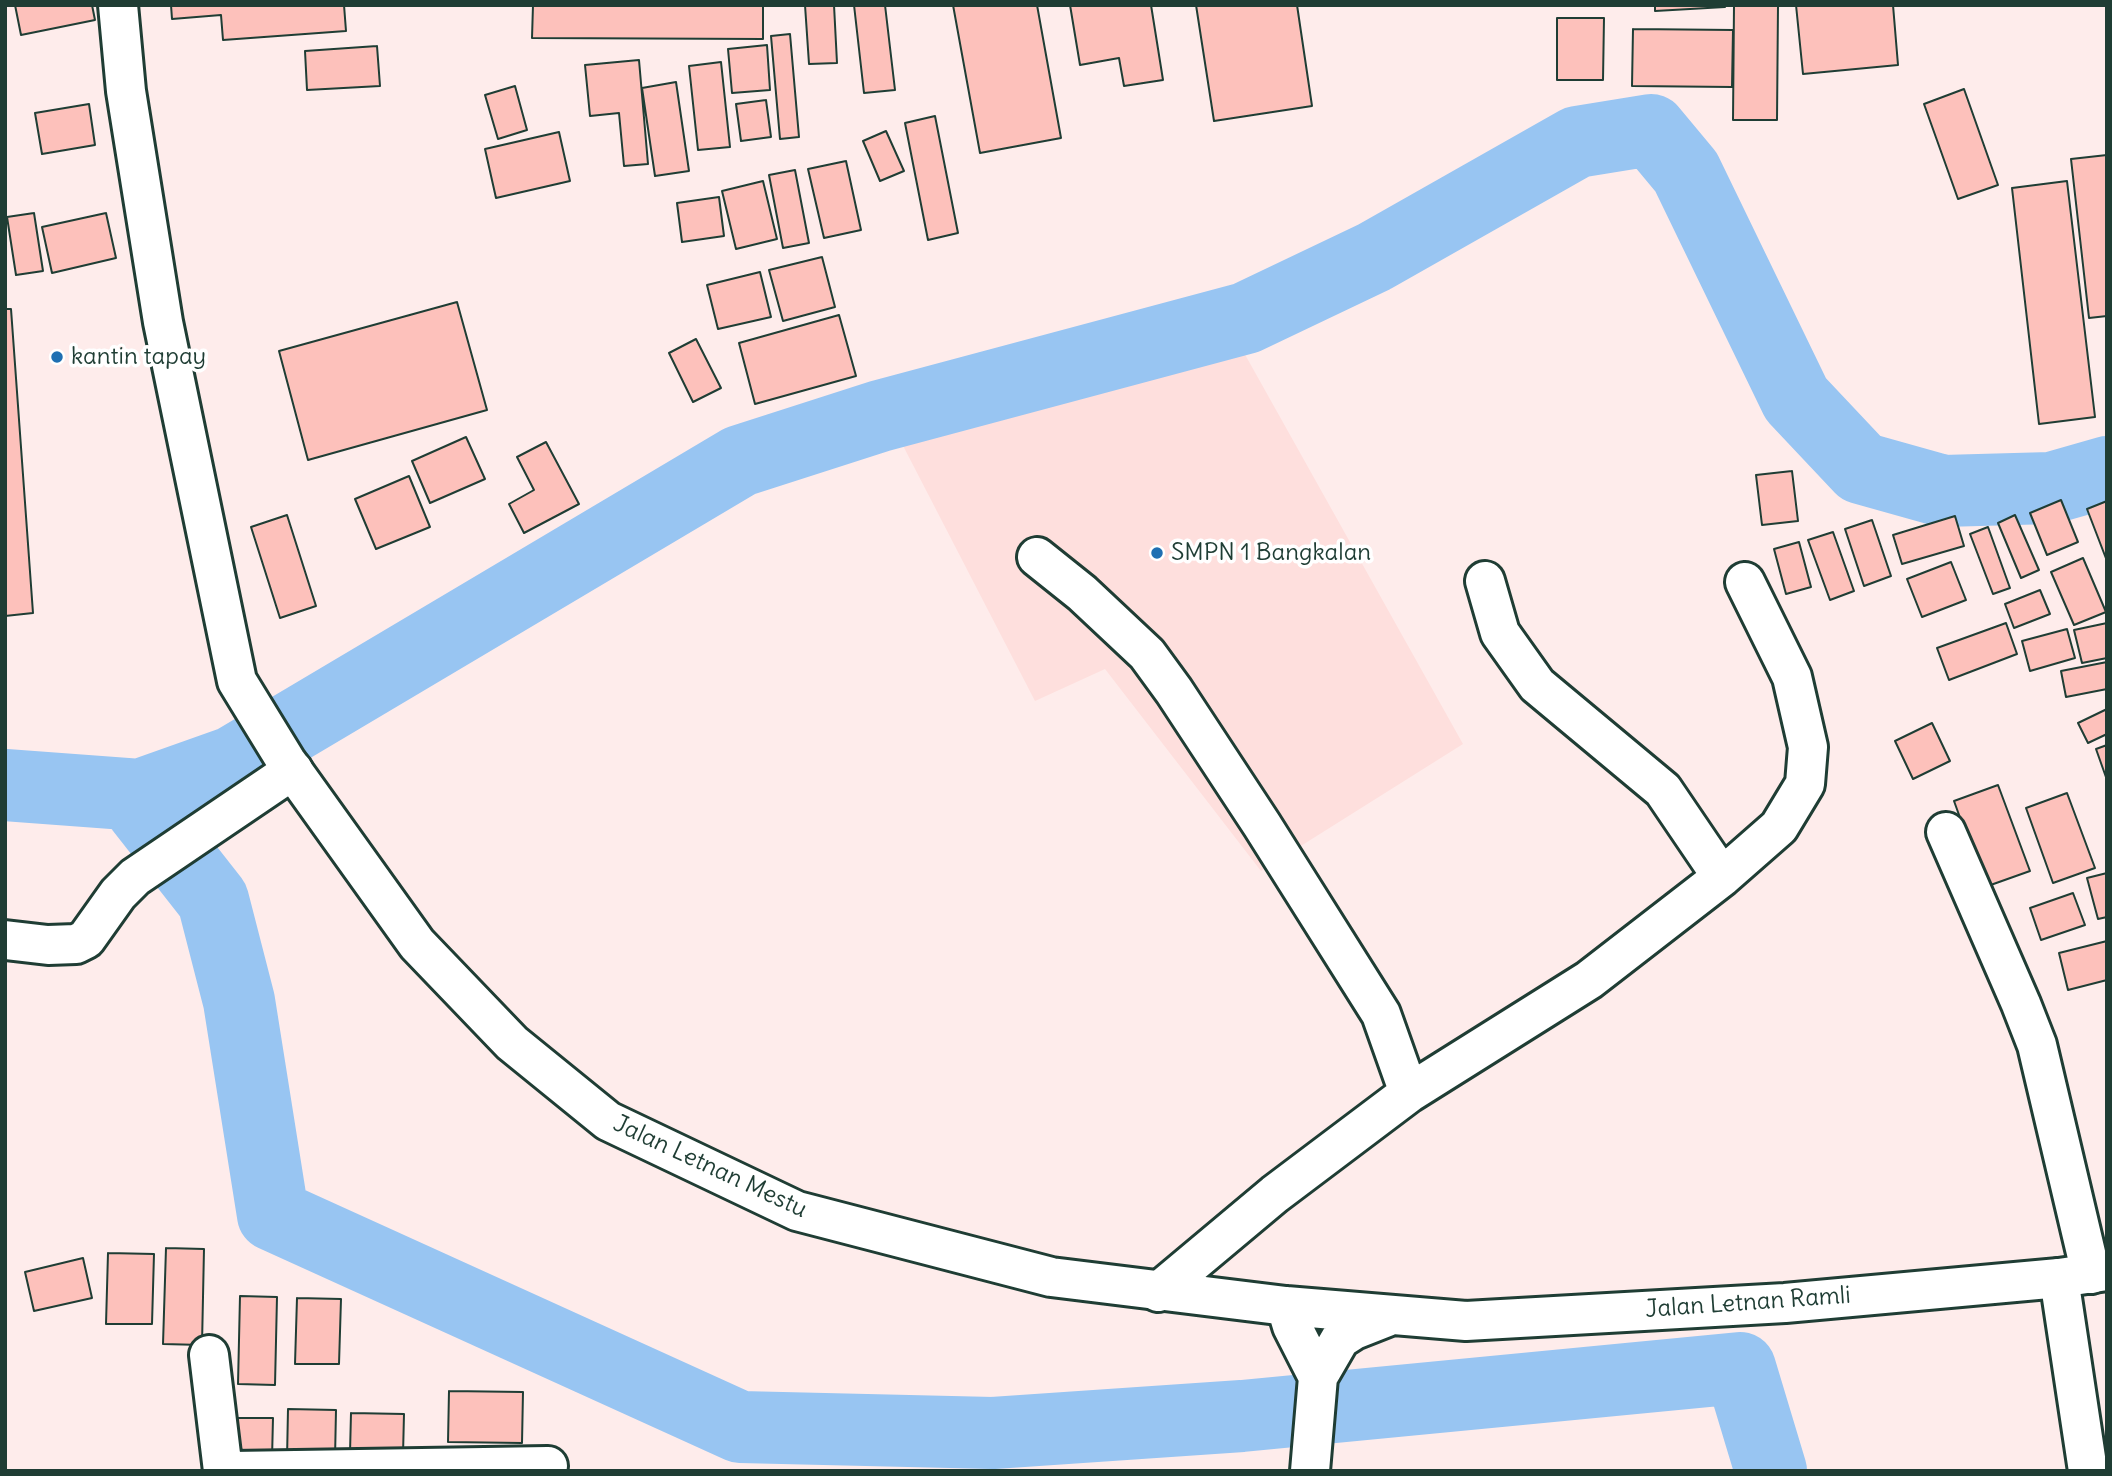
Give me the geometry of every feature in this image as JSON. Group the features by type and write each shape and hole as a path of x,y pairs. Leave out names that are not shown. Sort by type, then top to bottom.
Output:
{"street":[{"name":"Jalan Letnan Mestu","path":"118,5 126,91 163,322 237,681 289,766 417,944 512,1043 608,1121 797,1211 1051,1277 1286,1306"},
{"path":"1037,557 1082,593 1147,654 1174,691 1381,1014 1409,1093"},
{"path":"1485,581 1500,633 1538,685 1663,790 1722,877"},
{"path":"1158,1292 1275,1194 1409,1093 1589,980 1722,877 1779,827 1805,784 1808,747 1792,677 1745,582"},
{"path":"5,940 48,945 86,939 118,894 135,877 197,835 289,766"},
{"path":"1946,832 2037,1045 2085,1274 2088,1471"},
{"name":"Jalan Letnan Ramli","path":"1286,1306 1466,1321 1785,1303 2085,1274"},
{"path":"1286,1306 1317,1382"},
{"path":"1311,1461 1317,1382 1340,1339 1354,1330 1389,1316"},
{"path":"209,1356 223,1471"},
{"path":"233,1471 548,1466"}],"shaded area":[{"name":"SMPN 1 Bangkalan","path":"1238,342 1463,744 1261,871 1105,669 1035,701 898,436 1130,369"}],"building":[{"path":"15,5 92,5 95,20 21,35"},
{"path":"171,5 344,5 346,31 223,40 221,15 172,19"},
{"path":"533,5 763,5 763,39 532,38"},
{"path":"805,5 834,5 837,63 809,64"},
{"path":"854,5 885,5 895,90 864,93"},
{"path":"953,5 1037,5 1061,138 980,153"},
{"path":"1070,5 1151,5 1163,80 1124,86 1119,58 1080,65"},
{"path":"1196,5 1297,5 1312,106 1214,121"},
{"path":"1655,5 1725,5 1725,7 1655,11"},
{"path":"1734,5 1778,5 1777,120 1733,120"},
{"path":"1796,5 1893,5 1898,65 1803,74"},
{"path":"1557,18 1604,18 1603,80 1557,80"},
{"path":"1633,29 1733,30 1732,87 1632,86"},
{"path":"790,34 799,137 780,139 771,36"},
{"path":"767,45 770,90 732,93 728,49"},
{"path":"377,46 380,86 307,90 305,51"},
{"path":"639,60 648,164 624,166 619,113 590,116 585,65"},
{"path":"721,62 730,147 698,150 689,66"},
{"path":"676,82 689,171 655,176 642,88"},
{"path":"515,86 527,130 498,139 485,95"},
{"path":"1964,89 1998,185 1958,199 1924,104"},
{"path":"766,100 771,137 741,141 736,104"},
{"path":"89,104 95,145 42,154 35,113"},
{"path":"935,116 958,233 928,240 905,123"},
{"path":"886,131 904,171 880,181 863,141"},
{"path":"559,132 570,181 496,198 485,149"},
{"path":"2107,155 2107,316 2089,318 2071,159"},
{"path":"846,161 861,230 824,238 808,169"},
{"path":"795,170 809,243 783,248 769,175"},
{"path":"763,181 777,239 736,249 722,191"},
{"path":"2067,181 2095,417 2039,424 2012,188"},
{"path":"719,197 724,236 682,242 677,203"},
{"path":"34,213 43,271 16,275 7,217"},
{"path":"106,213 116,258 52,273 42,227"},
{"path":"822,257 835,307 783,321 769,270"},
{"path":"760,272 771,317 718,329 707,285"},
{"path":"457,302 487,410 308,460 279,351"},
{"path":"5,309 11,309 33,613 5,616"},
{"path":"839,315 856,376 755,404 739,343"},
{"path":"696,339 721,388 693,402 669,353"},
{"path":"466,437 485,479 430,503 412,461"},
{"path":"546,442 579,504 524,533 509,504 534,490 517,457"},
{"path":"1792,471 1798,521 1762,525 1756,475"},
{"path":"409,476 430,527 376,549 355,499"},
{"path":"2061,500 2078,542 2047,555 2030,513"},
{"path":"2107,501 2107,561 2087,509"},
{"path":"287,515 316,606 280,618 251,527"},
{"path":"2015,515 2039,570 2021,578 1998,523"},
{"path":"1955,516 1964,546 1902,564 1893,535"},
{"path":"1872,520 1891,576 1864,586 1845,529"},
{"path":"1988,527 2010,588 1993,594 1970,534"},
{"path":"1833,532 1854,591 1830,600 1808,540"},
{"path":"1799,542 1811,587 1786,594 1774,549"},
{"path":"2083,558 2106,612 2074,625 2051,572"},
{"path":"1951,562 1966,600 1922,617 1907,579"},
{"path":"2040,590 2050,614 2014,628 2005,604"},
{"path":"2006,623 2017,654 1949,680 1937,648"},
{"path":"2107,623 2107,658 2082,663 2074,630"},
{"path":"2067,629 2075,658 2030,671 2022,641"},
{"path":"2107,662 2107,689 2066,697 2061,671"},
{"path":"2107,709 2107,734 2088,743 2078,723"},
{"path":"1932,723 1950,761 1913,779 1895,741"},
{"path":"2107,745 2107,780 2096,749"},
{"path":"1998,785 2030,871 1985,887 1954,801"},
{"path":"2067,793 2095,868 2053,883 2026,808"},
{"path":"2107,873 2107,917 2098,919 2087,878"},
{"path":"2073,893 2085,925 2041,940 2030,908"},
{"path":"2107,941 2107,980 2068,990 2059,953"},
{"path":"166,1248 204,1249 202,1345 163,1344"},
{"path":"108,1253 154,1254 152,1324 106,1324"},
{"path":"83,1258 92,1298 34,1311 25,1272"},
{"path":"240,1296 277,1297 275,1385 238,1384"},
{"path":"297,1298 341,1299 339,1364 295,1364"},
{"path":"449,1391 523,1392 522,1443 448,1442"},
{"path":"288,1409 336,1410 335,1459 287,1459"},
{"path":"351,1413 404,1414 403,1455 350,1453"},
{"path":"233,1418 273,1418 272,1459 232,1458"}],"waterway":[{"path":"5,785 140,795 233,762 740,461 880,416 1246,318 1374,257 1577,142 1651,130 1686,172 1796,399 1861,468 1943,491 2051,488 2107,472"},
{"path":"140,795 140,807 213,900 239,1001 273,1215 740,1427 993,1433 1242,1416 1740,1368 1771,1471"}],"place":[{"name":"kantin tapay","path":"57,357"},
{"name":"SMPN 1 Bangkalan","path":"1157,553"}]}
